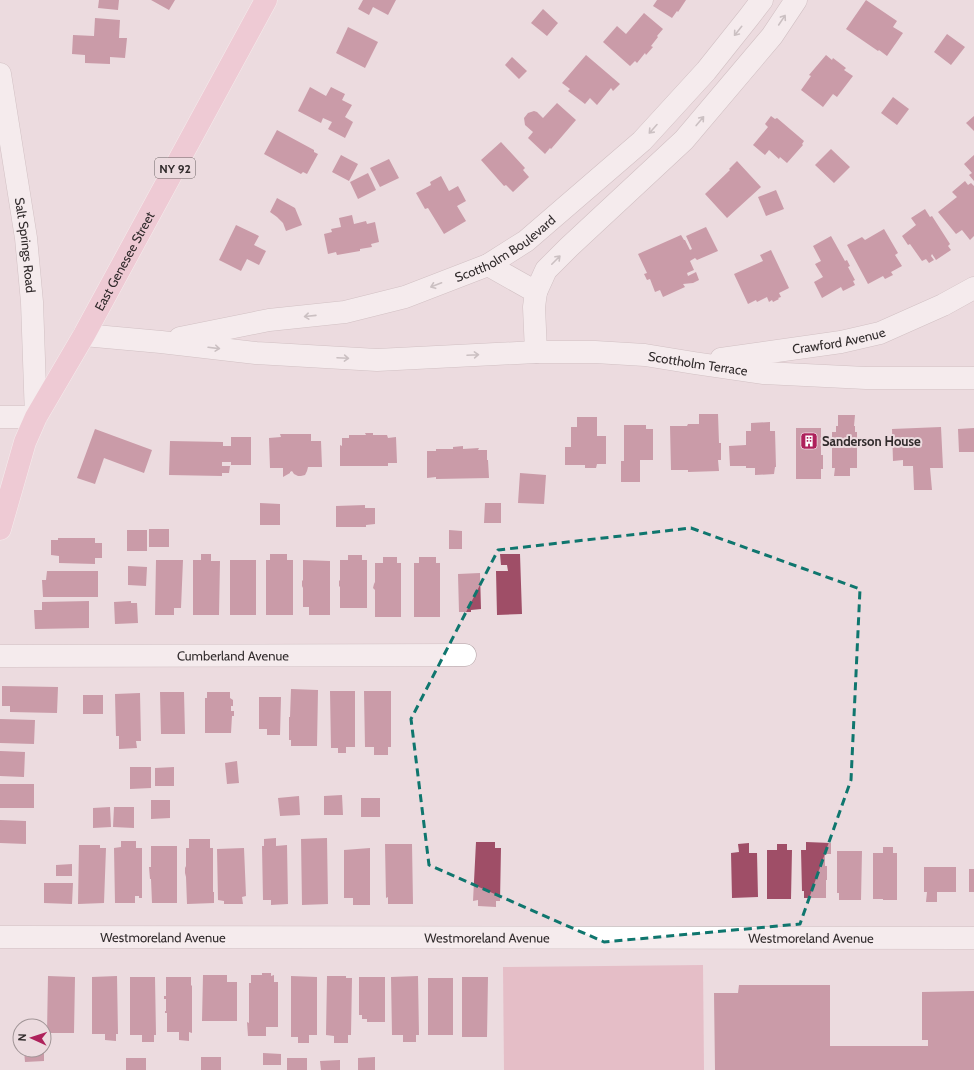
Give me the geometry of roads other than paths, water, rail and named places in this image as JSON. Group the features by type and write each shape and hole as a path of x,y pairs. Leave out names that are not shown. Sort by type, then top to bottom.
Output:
{"main road":[{"name":"East Genesee Street","path":"0,529 25,442 36,417 84,335 266,0"}],"street":[{"name":"Scottholm Boulevard","path":"161,342 269,320 345,312 405,297 488,265 526,241 642,141 706,71 762,0"},
{"path":"536,352 534,307 536,292 546,270 568,247 684,140 772,36 796,0"},
{"name":"Salt Springs Road","path":"0,74 7,166 26,238 32,302 36,417"},
{"path":"488,265 536,292"},
{"name":"Crawford Avenue","path":"694,363 842,342 880,333 943,305 974,288"},
{"name":"Scottholm Boulevard","path":"84,335 256,353 377,360 536,352"},
{"name":"Scottholm Terrace","path":"536,352 594,352 645,355 764,373 866,378 974,378"},
{"path":"0,417 36,417"},
{"name":"Cumberland Avenue","path":"0,656 465,654"},
{"name":"Westmoreland Avenue","path":"0,937 974,938"}],"place":[{"name":"Sanderson House","path":"809,441"}]}
